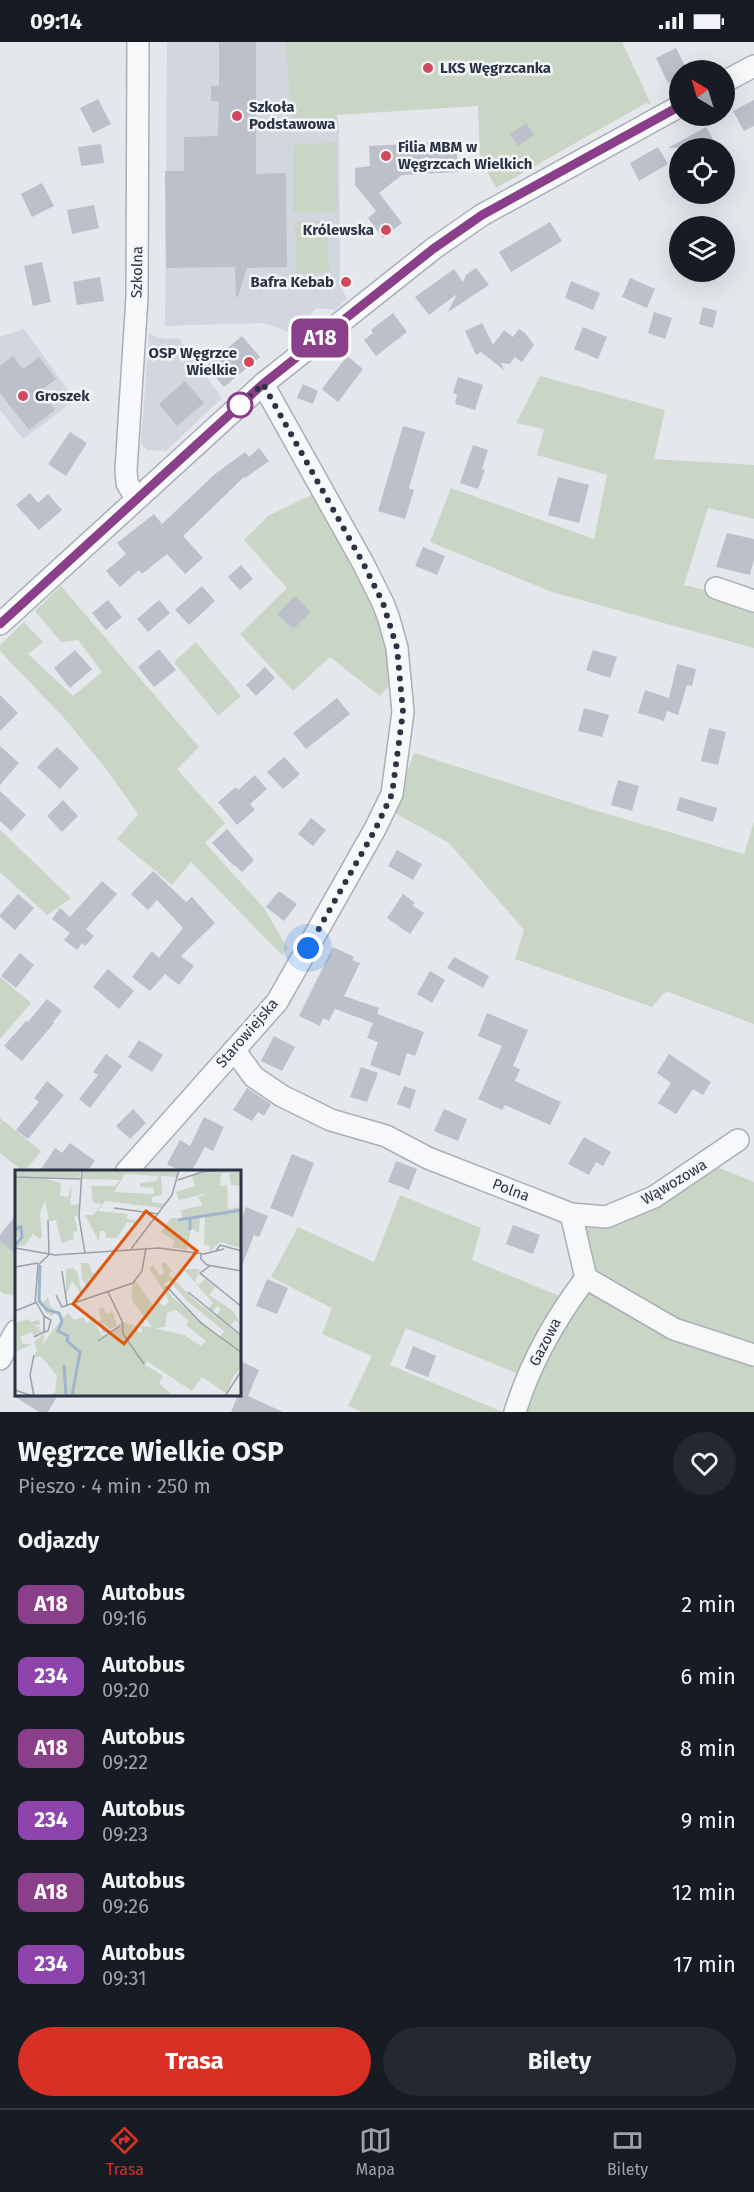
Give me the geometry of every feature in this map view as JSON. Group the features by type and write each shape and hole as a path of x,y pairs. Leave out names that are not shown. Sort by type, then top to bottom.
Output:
{"street":[{"name":"Szkolna","path":"136,498 127,483 126,470 137,297 138,42"},
{"path":"735,76 754,66"},
{"path":"0,624 263,384 462,228 669,112"},
{"name":"Starowiejska","path":"128,1170 277,1002 375,830 392,794 403,712 397,648 383,603 263,384"},
{"path":"716,588 754,601"},
{"name":"Polna","path":"234,1050 255,1077 292,1101 331,1120 386,1136 428,1158 571,1214"},
{"name":"Wąwozowa","path":"571,1214 606,1217 654,1197 738,1140"},
{"path":"571,1214 586,1278 674,1329 754,1355"},
{"name":"Gazowa","path":"515,1412 540,1348 563,1309 586,1278"},
{"path":"0,1359 15,1333"}],"shaded area":[{"path":"167,42 285,42 292,127 339,128 340,284 347,299 335,310 316,308 307,319 306,330 299,336 264,323 165,326"},
{"path":"24,329 75,400 23,439 0,410 0,337"},
{"path":"149,334 165,339 179,338 222,398 166,451 147,450 141,443"}],"green space":[{"path":"285,42 622,42 651,104 646,103 496,188 480,159 478,106 337,115 339,128 292,127"},
{"path":"337,142 338,212 293,213 293,145"},
{"path":"327,221 329,272 297,274 295,222"},
{"path":"540,376 665,410 654,459 754,465 754,519 708,508 684,585 709,591 754,608 754,648 552,592 430,542 451,488 594,539 607,475 537,455 544,429 516,423"},
{"path":"313,494 367,590 386,640 388,687 380,696 330,657 293,691 240,634 287,588 244,540 268,516"},
{"path":"61,586 199,747 177,769 225,823 205,843 264,908 288,949 282,955 191,862 172,885 117,839 138,814 107,770 64,718 0,651 0,645 24,622 43,642 28,654 73,696 102,672 78,640 61,642 35,611"},
{"path":"196,642 241,696 218,716 174,662"},
{"path":"414,753 594,810 744,854 754,822 754,1024 666,991 652,1007 515,959 524,930 449,843 393,812"},
{"path":"0,830 71,898 47,915 0,872"},
{"path":"0,977 31,1003 0,1039"},
{"path":"0,1118 41,1151 26,1170 21,1170 0,1153"},
{"path":"717,1167 754,1182 754,1412 525,1412 558,1327 591,1283 583,1223"},
{"path":"400,1195 481,1228 472,1260 564,1298 521,1375 406,1328 390,1365 503,1412 362,1412 348,1406 372,1356 322,1334 332,1308 271,1277 298,1227 374,1262"},
{"path":"0,1241 15,1254 15,1295 4,1294 0,1291"}],"building":[{"path":"219,42 256,42 256,174 286,173 287,267 247,268 238,297 236,297 235,267 166,268 165,171 184,171 184,137 218,136 219,101 211,101 211,86 219,86"},
{"path":"676,48 682,60 669,60 669,82 668,83 656,58"},
{"path":"98,99 111,124 93,133 80,108"},
{"path":"754,100 754,126 744,131 735,115 735,110"},
{"path":"526,123 534,135 518,146 510,134"},
{"path":"706,127 712,138 686,138"},
{"path":"456,141 458,172 402,175 379,193 402,223 383,238 368,218 376,211 355,185 355,168 370,166 369,146"},
{"path":"101,144 104,163 81,166 78,147"},
{"path":"658,147 668,164 639,181 630,163"},
{"path":"42,183 54,206 32,217 21,194"},
{"path":"94,205 99,228 72,234 67,210"},
{"path":"550,222 562,241 511,272 499,252"},
{"path":"42,262 51,302 33,306 24,266"},
{"path":"476,268 489,285 448,312 457,294 429,315 415,297 454,269 463,282 466,275"},
{"path":"100,277 104,301 77,305 73,282"},
{"path":"630,278 655,289 647,308 622,297"},
{"path":"571,281 600,293 593,310 565,298"},
{"path":"703,307 717,311 713,328 699,324"},
{"path":"654,312 672,318 665,339 648,333"},
{"path":"393,313 407,332 376,356 364,340 373,333 371,330"},
{"path":"482,323 493,345 504,330 513,337 519,329 534,345 522,362 515,357 510,364 501,363 504,370 481,352 476,355 465,331"},
{"path":"583,327 607,337 598,359 574,349"},
{"path":"242,336 260,357 224,387 206,366"},
{"name":"Groszek","path":"13,356 23,369 39,357 56,379 40,391 55,410 29,430 0,393 0,366"},
{"path":"347,356 363,369 338,402 322,389"},
{"path":"458,377 483,385 475,410 455,404 457,394 453,393"},
{"path":"185,381 204,403 177,426 159,404"},
{"path":"303,384 318,391 313,404 297,398"},
{"path":"403,426 425,432 409,488 414,490 405,519 378,511"},
{"path":"70,432 87,443 66,476 48,464"},
{"path":"473,445 488,450 482,469 485,470 478,489 460,483"},
{"path":"259,448 269,461 244,477 183,536 203,558 185,574 167,554 142,574 139,570 120,587 106,571 126,554 117,543 154,514 162,524 215,474 245,452 249,457"},
{"path":"558,477 589,485 579,523 548,515"},
{"path":"30,493 38,503 48,494 62,510 39,530 16,505"},
{"path":"727,533 754,539 754,559 750,575 716,567"},
{"path":"423,547 445,556 437,575 415,566"},
{"path":"241,565 253,579 240,590 228,577"},
{"path":"202,586 215,601 189,625 175,610"},
{"path":"295,596 311,612 293,629 277,614"},
{"path":"108,600 122,617 106,630 92,613"},
{"path":"159,600 170,613 148,632 137,619"},
{"path":"159,649 176,670 154,687 138,667"},
{"path":"75,650 92,669 70,688 54,668"},
{"path":"593,650 617,657 610,678 586,670"},
{"path":"677,664 696,669 692,686 687,685 678,715 667,711 664,721 638,713 645,690 669,698"},
{"path":"265,667 275,678 256,696 246,685"},
{"path":"0,695 18,713 0,731"},
{"path":"337,698 350,714 306,749 293,733"},
{"path":"584,708 609,715 602,737 578,731"},
{"path":"709,728 726,732 718,765 701,761"},
{"path":"0,746 19,763 0,785"},
{"path":"57,747 79,768 60,789 37,767"},
{"path":"284,757 300,774 283,789 267,772"},
{"path":"255,775 267,789 250,804 255,810 237,825 218,802 236,787 238,790"},
{"path":"618,780 639,786 632,811 611,805"},
{"path":"0,791 26,815 11,831 0,821"},
{"path":"680,797 717,808 713,822 676,810"},
{"path":"63,800 78,816 62,832 47,816"},
{"path":"311,818 326,830 313,846 298,834"},
{"path":"227,829 254,860 242,872 212,843"},
{"path":"397,850 422,864 413,880 388,866"},
{"path":"153,871 186,902 192,897 215,923 181,956 194,966 179,985 165,974 150,991 132,977 152,951 159,958 183,928 157,900 148,910 131,894"},
{"path":"102,881 117,894 86,929 94,936 85,946 82,943 77,950 64,940 70,933 52,919 60,908 70,917"},
{"path":"279,891 297,904 284,921 266,907"},
{"path":"18,894 34,908 15,930 0,915"},
{"path":"403,894 415,903 412,905 424,913 410,934 387,918"},
{"path":"333,947 354,957 352,960 360,963 344,996 379,1008 377,1014 424,1032 415,1056 407,1053 400,1076 370,1065 378,1042 367,1038 373,1023 335,1009 329,1021 323,1018 320,1026 299,1016"},
{"path":"20,953 34,965 16,988 1,976"},
{"path":"454,957 489,976 483,988 447,968"},
{"path":"108,969 134,991 119,1009 93,987"},
{"path":"430,971 445,980 432,1003 417,994"},
{"path":"47,999 62,1011 22,1061 4,1046"},
{"path":"487,1013 528,1030 513,1066 520,1069 515,1081 561,1102 550,1125 505,1105 502,1110 478,1099 502,1046 478,1036"},
{"path":"274,1036 295,1047 282,1071 261,1061"},
{"path":"139,1040 163,1055 152,1072 128,1057"},
{"path":"106,1054 122,1066 90,1108 79,1099 98,1075 93,1072"},
{"path":"669,1054 711,1082 703,1095 693,1089 676,1114 658,1103 671,1083 657,1073"},
{"path":"361,1067 378,1073 367,1102 350,1097"},
{"path":"47,1081 64,1095 28,1139 16,1130 39,1102 34,1098"},
{"path":"404,1086 416,1090 410,1109 397,1104"},
{"path":"247,1088 271,1104 264,1116 258,1112 252,1121 233,1110"},
{"path":"133,1109 146,1123 130,1139 116,1126"},
{"path":"444,1109 467,1119 458,1141 434,1131"},
{"path":"204,1117 224,1127 213,1151 205,1147 192,1170 178,1170 167,1164 180,1140 190,1146"},
{"path":"584,1137 611,1152 603,1166 596,1162 589,1175 568,1164"},
{"path":"70,1143 95,1161 88,1170 40,1170 55,1148 62,1153"},
{"path":"292,1154 314,1163 293,1217 270,1208"},
{"path":"396,1161 417,1169 409,1190 388,1182"},
{"path":"246,1207 268,1216 259,1237 254,1235 242,1265 242,1217"},
{"path":"15,1216 15,1254 0,1241 0,1235"},
{"path":"513,1225 540,1235 533,1254 506,1244"},
{"path":"267,1279 288,1288 277,1314 256,1306"},
{"path":"413,1346 436,1356 428,1377 405,1368"},
{"path":"242,1362 259,1370 248,1396 283,1412 231,1412 237,1397 242,1397"},
{"path":"15,1397 57,1397 48,1412 39,1412"}],"bus line":[{"name":"A18","path":"0,624 263,384 433,249 482,215 669,112"}],"place":[{"name":"LKS Węgrzcanka","path":"428,68"},
{"name":"Szkoła Podstawowa","path":"237,116"},
{"name":"Filia MBM w Węgrzcach Wielkich","path":"386,156"},
{"name":"Królewska","path":"386,230"},
{"name":"Bafra Kebab","path":"346,282"},
{"name":"OSP Węgrzce Wielkie","path":"249,362"},
{"name":"Groszek","path":"23,396"}],"route":[{"path":"240,405 237,408 263,384 363,563 383,603 397,648 403,712 392,794 375,830 308,948"}]}
